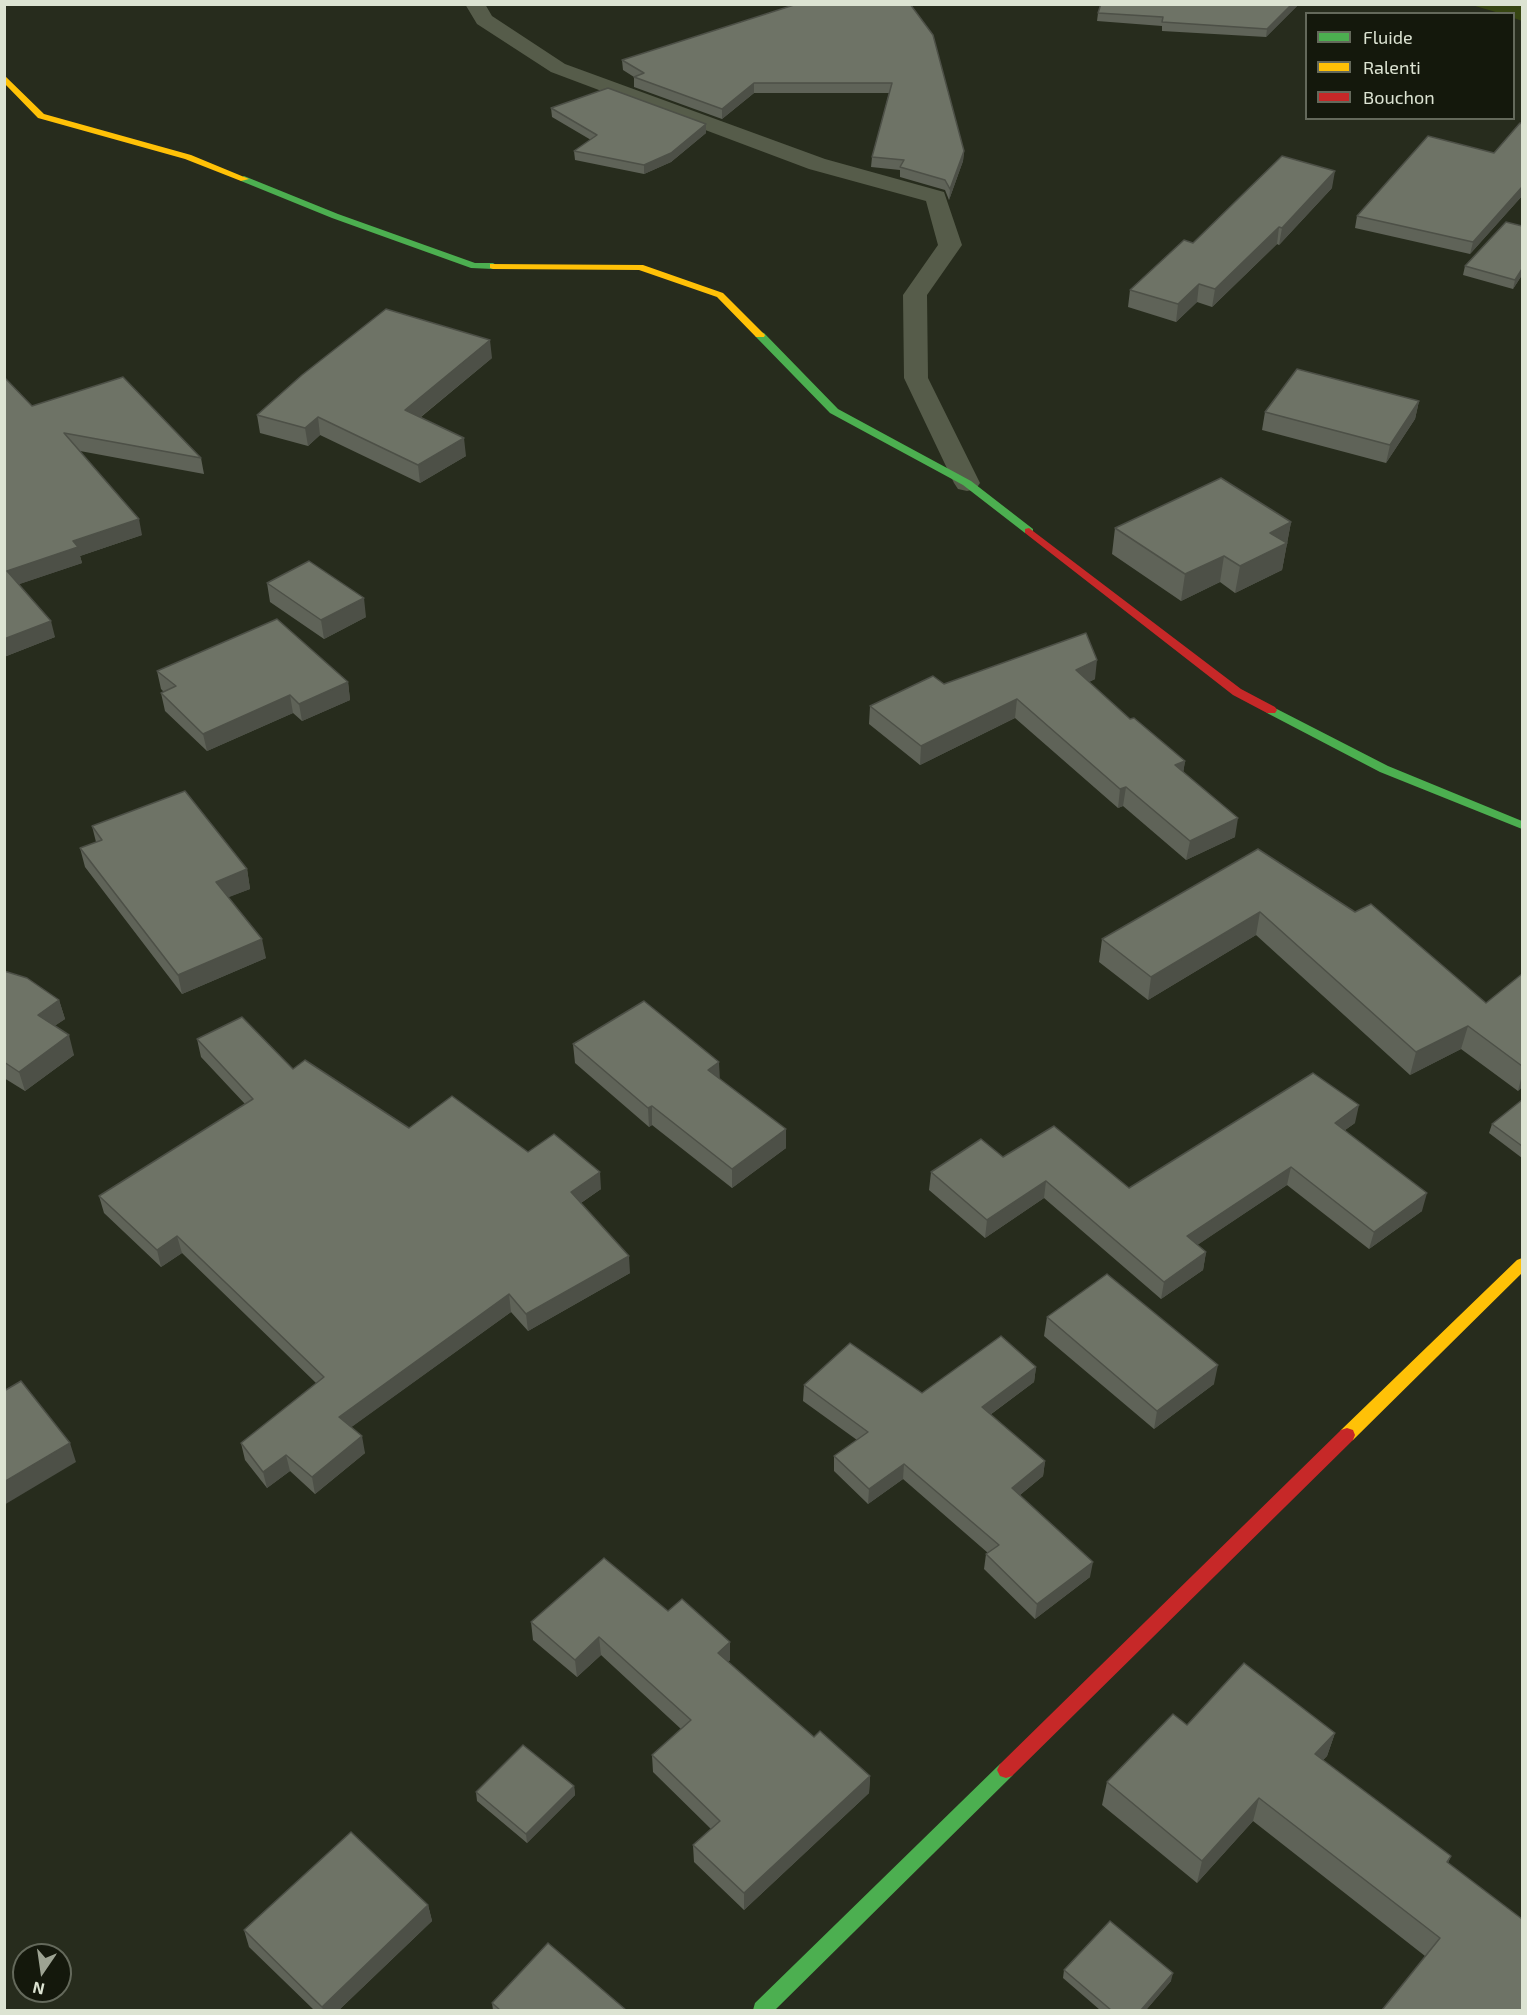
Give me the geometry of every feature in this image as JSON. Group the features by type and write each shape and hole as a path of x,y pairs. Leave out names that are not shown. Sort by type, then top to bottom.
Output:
{"main road":[{"path":"4,77 41,116 188,157 335,216 474,267 640,267 720,295 834,411 967,483 1237,692 1384,769 1522,825"},
{"path":"762,2010 1522,1264"}],"street":[{"path":"475,4 484,20 558,68 817,164 936,196 950,245 915,295 916,378 967,483"}],"green space":[{"path":"1472,5 1522,5 1522,21 1515,18 1515,12 1496,12"}],"building":[{"path":"797,4 910,4 933,35 964,151 950,189 945,180 900,167 904,160 872,157 892,83 754,83 722,109 634,77 644,73 622,60"},
{"path":"1101,4 1292,4 1267,29 1162,22 1163,17 1098,13"},
{"path":"608,88 706,124 671,153 644,165 574,151 597,135 551,108"},
{"path":"1520,123 1522,124 1522,187 1473,242 1357,216 1428,136 1494,153"},
{"path":"1282,156 1335,171 1282,228 1279,227 1215,289 1199,284 1178,304 1130,290 1184,240 1193,243"},
{"path":"1506,222 1522,226 1522,269 1515,280 1465,266"},
{"path":"386,309 490,340 405,410 464,438 418,465 318,417 305,428 257,415 302,375"},
{"path":"1297,369 1419,401 1390,445 1265,412"},
{"path":"4,377 32,406 123,377 201,458 64,433 139,519 73,541 78,547 7,571 51,621 4,639"},
{"path":"1221,478 1291,522 1270,533 1287,543 1240,566 1224,556 1185,574 1115,528"},
{"path":"309,561 364,598 321,620 267,583"},
{"path":"277,619 348,682 299,704 290,695 203,734 161,693 176,686 157,671"},
{"path":"1086,633 1097,660 1076,670 1130,719 1134,718 1185,761 1175,765 1238,818 1190,841 1126,787 1120,789 1017,699 921,746 870,706 933,676 944,684"},
{"path":"185,791 247,869 216,882 262,939 178,975 80,848 102,840 92,826"},
{"path":"1258,849 1355,912 1371,904 1486,1003 1522,974 1522,1066 1468,1026 1416,1052 1260,912 1151,977 1102,939"},
{"path":"4,971 27,978 59,1000 38,1015 69,1035 19,1072 4,1062"},
{"path":"644,1001 719,1062 708,1070 786,1129 732,1169 652,1106 648,1108 573,1044"},
{"path":"242,1017 293,1069 305,1060 409,1128 452,1096 528,1152 554,1134 600,1172 571,1192 629,1256 526,1314 509,1294 339,1417 362,1436 312,1477 286,1455 263,1472 241,1443 324,1377 177,1236 157,1250 99,1196 253,1099 197,1039"},
{"path":"1313,1073 1359,1105 1335,1123 1427,1193 1374,1232 1291,1167 1187,1236 1206,1252 1164,1282 1046,1181 987,1220 931,1172 981,1139 1003,1157 1054,1126 1129,1188"},
{"path":"1522,1100 1522,1146 1492,1124"},
{"path":"1107,1274 1218,1365 1157,1411 1047,1317"},
{"path":"1001,1336 1036,1367 982,1407 1045,1461 1012,1488 1093,1562 1037,1604 986,1554 999,1545 904,1464 869,1489 834,1456 868,1432 804,1385 850,1343 922,1393"},
{"path":"21,1381 70,1443 4,1482 4,1391"},
{"path":"604,1558 668,1611 682,1599 730,1642 718,1653 814,1737 820,1731 870,1776 744,1893 693,1845 720,1821 652,1755 691,1720 599,1637 575,1660 531,1622"},
{"path":"1244,1663 1335,1733 1315,1754 1451,1856 1447,1862 1522,1919 1522,2010 1382,2010 1440,1938 1259,1798 1202,1861 1107,1782 1173,1714 1187,1725"},
{"path":"523,1745 574,1786 526,1834 476,1792"},
{"path":"351,1832 428,1905 322,2007 244,1930"},
{"path":"1110,1921 1173,1973 1141,2010 1111,2010 1064,1970"},
{"path":"548,1943 626,2010 500,2010 492,2003"}],"traffic: fast":[{"path":"244,179 335,216 474,266 493,266"},
{"path":"760,335 834,411 967,483 1029,531"},
{"path":"1271,710 1384,769 1522,825"},
{"path":"762,2010 1006,1770"}],"traffic: slow":[{"path":"4,77 41,116 188,157 244,179"},
{"path":"493,266 640,267 720,295 760,335"},
{"path":"1347,1435 1522,1264"}],"traffic: jam":[{"path":"1029,531 1237,692 1271,710"},
{"path":"1006,1770 1347,1435"}]}
